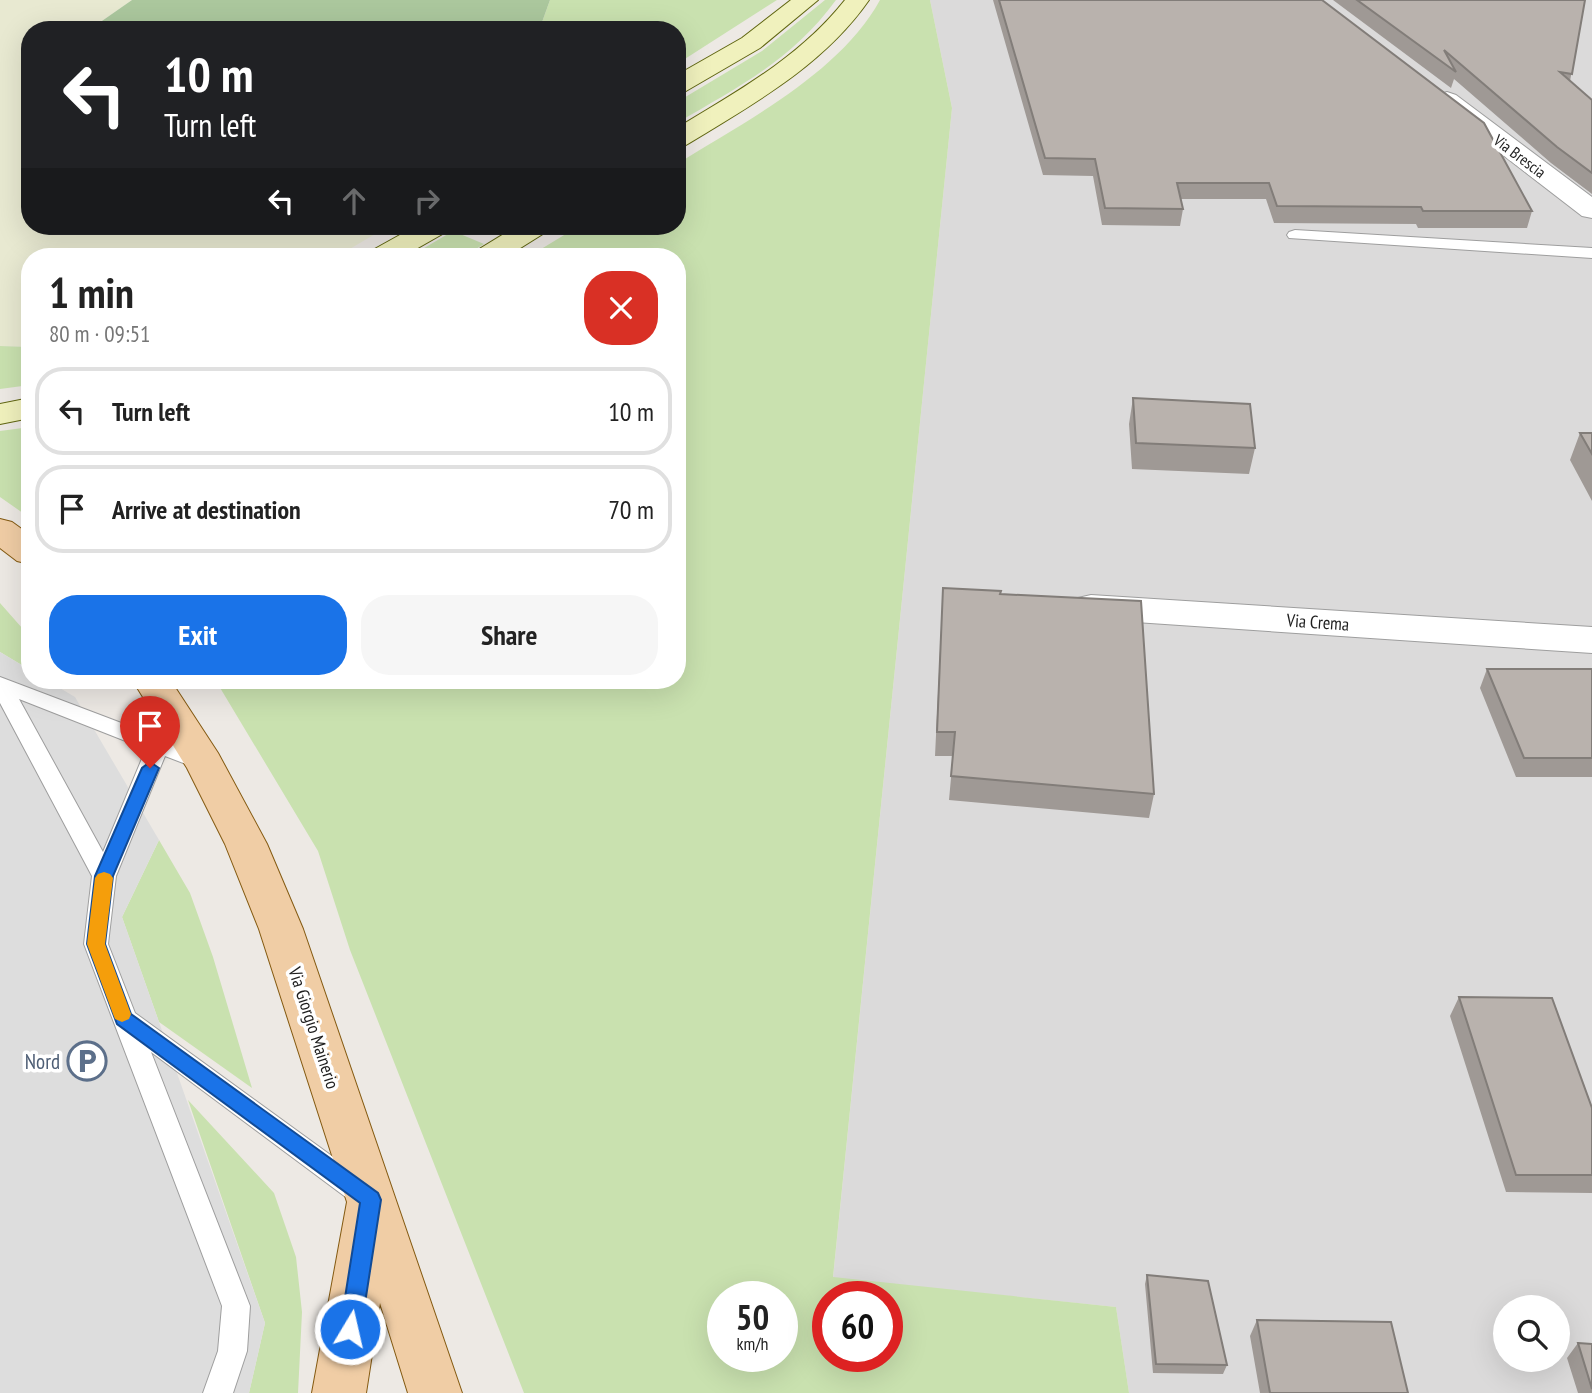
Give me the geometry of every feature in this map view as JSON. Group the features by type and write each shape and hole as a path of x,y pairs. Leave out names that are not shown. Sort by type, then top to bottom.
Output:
{"main road":[{"path":"686,81 751,43 806,0"},
{"path":"686,134 774,80 819,44 858,0"},
{"path":"397,248 420,235"},
{"path":"501,248 522,235"},
{"path":"0,414 21,410"},
{"path":"0,530 21,546"},
{"name":"Via Giorgio Mainerio","path":"161,713 204,763 246,844 281,929 435,1393"},
{"path":"339,1393 371,1200"}],"street":[{"name":"Via Brescia","path":"1430,88 1592,210"},
{"name":"Via Crema","path":"1059,605 1592,640"}],"lane":[{"path":"1295,235 1592,253"},
{"path":"1,684 21,688"},
{"path":"1,684 104,876"},
{"path":"29,689 161,713 104,876 96,944 236,1306 232,1362 218,1393"},
{"path":"124,1018 371,1200"}],"shaded area":[{"path":"930,0 1592,0 1592,1393 1129,1393 1116,1307 903,1285 903,1281 833,1278 952,108"},
{"name":"Nord","path":"0,652 21,665 21,689 62,689 75,697 159,840 122,917 265,1323 249,1393 0,1393"}],"green space":[{"path":"0,0 132,0 102,21 21,21 21,235 374,235 351,248 21,248 21,347 0,346"},
{"path":"132,0 550,0 542,21 102,21"},
{"path":"550,0 777,0 686,58 686,21 542,21"},
{"path":"825,0 836,0 783,56 743,84 686,118 686,97 762,51"},
{"path":"880,0 930,0 952,108 833,1277 871,1281 812,1281 812,1372 903,1372 903,1284 1116,1307 1129,1393 524,1393 350,950 318,851 221,689 686,689 686,248 543,248 564,235 686,235 686,158 761,112 816,73 863,26"},
{"path":"446,235 463,235 484,244 478,248 424,248"},
{"path":"0,346 21,347 21,386 0,389"},
{"path":"21,428 21,512 0,497 0,431"},
{"path":"0,603 21,627 21,665 0,652"},
{"path":"159,840 190,893 213,957 252,1088 159,1022 122,917"},
{"path":"188,1100 274,1193 296,1257 302,1312 298,1393 249,1393 265,1323"}],"building":[{"path":"999,0 1322,0 1484,123 1532,211 1423,211 1421,207 1277,206 1269,183 1177,183 1183,209 1105,208 1095,159 1045,158"},
{"path":"1357,0 1585,0 1572,74 1560,72 1592,100 1592,173 1557,147 1444,50 1456,72"},
{"path":"1133,398 1250,404 1255,448 1136,443"},
{"path":"1580,433 1592,433 1592,454"},
{"path":"943,588 1001,591 1000,594 1141,601 1154,794 951,776 955,732 937,732"},
{"path":"1487,669 1592,669 1592,758 1524,758"},
{"path":"1459,997 1552,998 1592,1108 1592,1175 1516,1175"},
{"path":"1147,1275 1208,1281 1227,1365 1156,1364"},
{"path":"1257,1320 1391,1322 1408,1393 1270,1393"},
{"path":"1578,1343 1592,1344 1592,1389"}],"slow traffic":[{"path":"104,878 96,944 122,1014"}],"place":[{"name":"Nord","path":"87,1061"}],"route":[{"path":"150,768 104,876 96,944 124,1018 371,1200 350,1329"}]}
